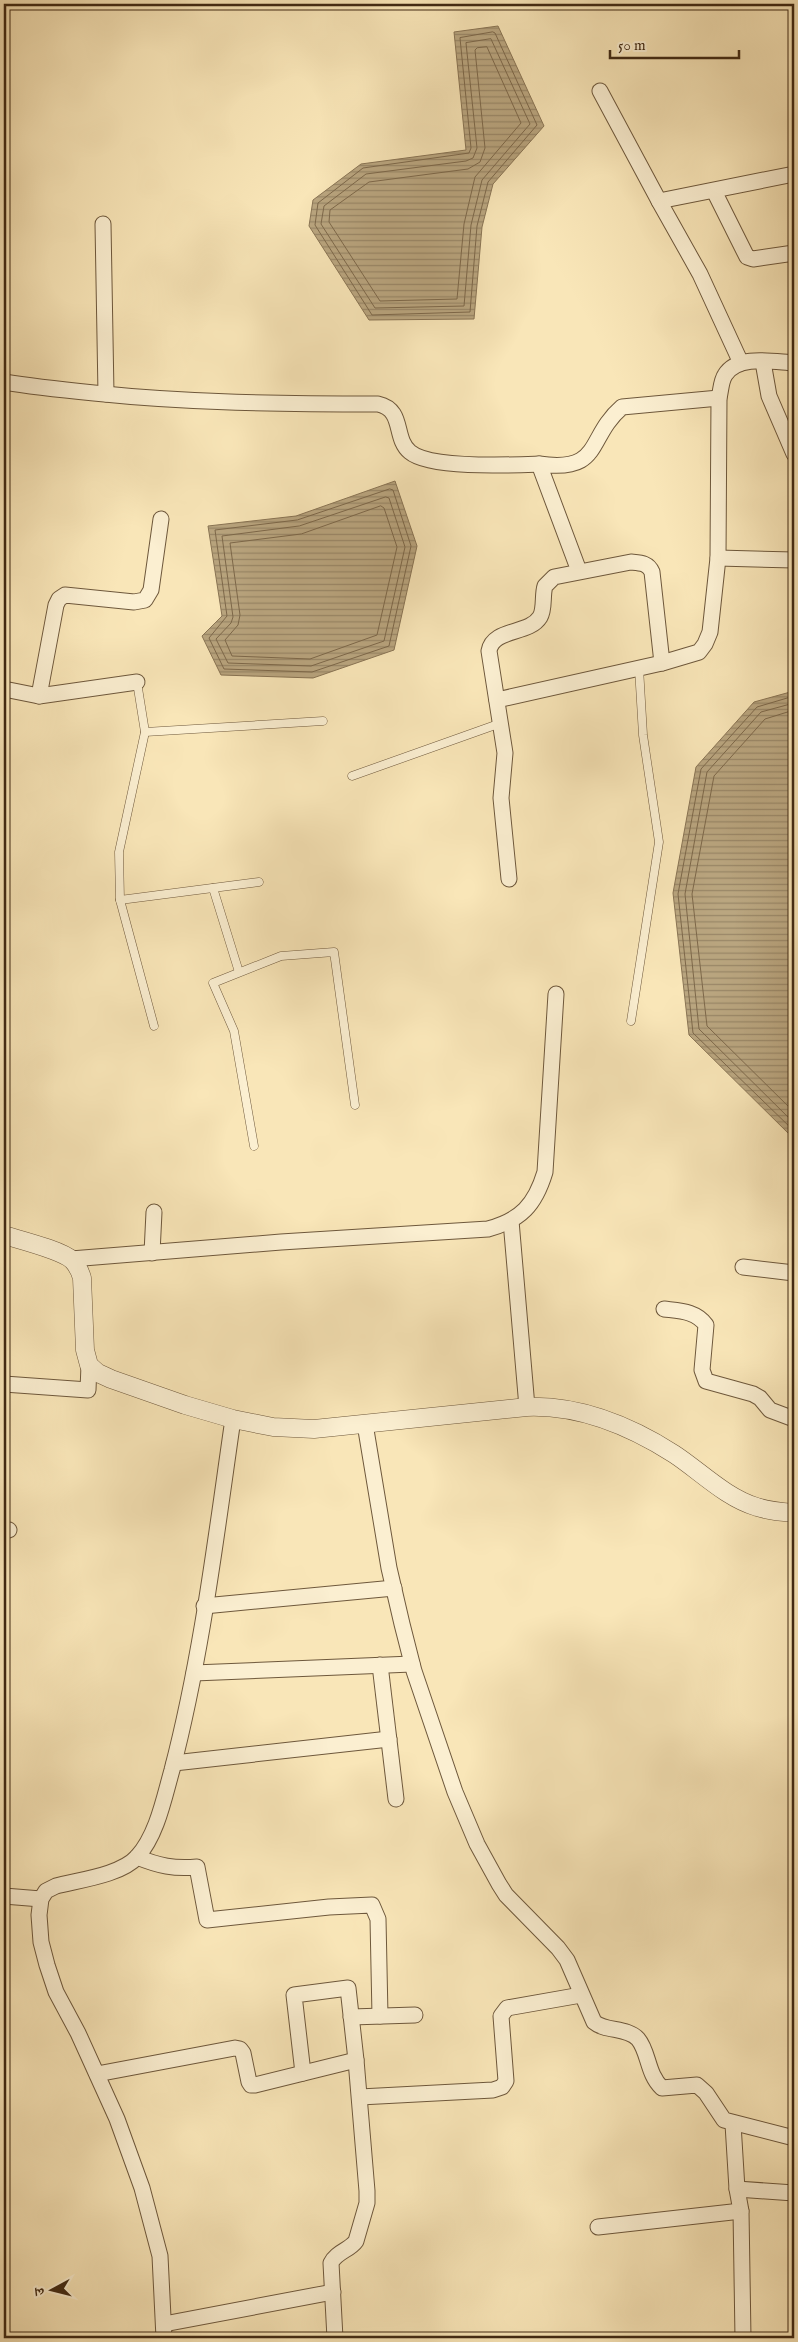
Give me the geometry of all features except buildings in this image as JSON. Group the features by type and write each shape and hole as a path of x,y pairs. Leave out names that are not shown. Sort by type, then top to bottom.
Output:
{"street":[{"path":"600,91 700,274 741,362"},
{"path":"659,201 794,174"},
{"path":"714,191 747,257 753,259 794,253"},
{"path":"103,224 106,394"},
{"path":"497,700 662,663 699,652 706,644 710,632 718,558 719,398 724,375 741,362 794,363"},
{"path":"763,362 769,396 794,454"},
{"path":"4,382 106,394 250,404 378,404 388,406 394,412 403,441 409,451 418,457 447,463 491,466 540,464 555,466 582,462 590,454 612,416 622,407 719,398"},
{"path":"540,464 579,572"},
{"path":"39,696 59,599 65,595 72,595 134,602 145,600 151,590 161,519"},
{"path":"718,558 794,560"},
{"path":"509,879 502,815 505,753 489,651 490,645 500,636 534,624 539,619 542,613 543,593 549,581 554,577 631,562 643,563 650,567 652,572 662,663"},
{"path":"4,689 39,696 137,682"},
{"path":"4,1235 72,1260 478,1230 502,1225 519,1217 532,1203 540,1190 545,1172 556,994"},
{"path":"152,1253 154,1212"},
{"path":"511,1221 527,1408"},
{"path":"4,1384 88,1390 89,1365 85,1350 82,1278 72,1260"},
{"path":"743,1267 794,1273"},
{"path":"664,1309 690,1313 702,1319 706,1325 702,1370 706,1381 753,1394 760,1398 770,1410 794,1420"},
{"path":"89,1365 98,1373 111,1379 185,1405 233,1419 281,1428 314,1429 542,1407 573,1410 601,1418 642,1436 756,1507 794,1513"},
{"path":"233,1419 194,1673 174,1763 153,1830 137,1857 127,1866 56,1886 46,1891 41,1900 39,1915 41,1942 56,1992 97,2074 120,2127 154,2230 160,2256 164,2331 333,2292"},
{"path":"364,1424 394,1588 412,1664 455,1792 477,1844 506,1895 558,1948 567,1960 594,2022 600,2027 631,2034 638,2040 655,2081 662,2088 696,2085 706,2093 720,2117 733,2124 794,2138"},
{"path":"204,1606 394,1588"},
{"path":"194,1673 412,1664"},
{"path":"380,1665 396,1799"},
{"path":"174,1763 389,1740"},
{"path":"137,1857 158,1866 175,1869 198,1867 208,1920 329,1907 372,1905 378,1919 380,2016"},
{"path":"4,1896 41,1900"},
{"path":"303,2073 294,1995 348,1988 360,2097 367,2203 356,2241 332,2260 335,2338"},
{"path":"360,2097 493,2090 502,2087 506,2081 501,2016 503,2011 507,2008 581,1995"},
{"path":"351,2017 415,2015"},
{"path":"97,2074 236,2048 240,2049 243,2053 251,2085 356,2060"},
{"path":"733,2124 737,2189 741,2212 743,2338"},
{"path":"737,2189 794,2194"},
{"path":"598,2227 741,2212"}],"lane":[{"path":"631,1021 659,842 643,735 639,668"},
{"path":"137,682 145,732 119,852 120,900 154,1026"},
{"path":"145,732 323,721"},
{"path":"352,776 501,723"},
{"path":"120,900 259,882"},
{"path":"213,888 239,972"},
{"path":"254,1146 234,1031 213,983 239,972 281,956 334,952 355,1105"}],"water":[{"path":"498,26 544,126 493,184 482,227 474,319 369,320 309,226 313,200 361,164 466,150 454,32"},
{"path":"395,481 417,546 394,650 313,678 221,675 202,636 222,616 208,526 296,516"},
{"path":"794,691 794,1136 792,1137 689,1035 673,893 696,767 754,702"}]}
